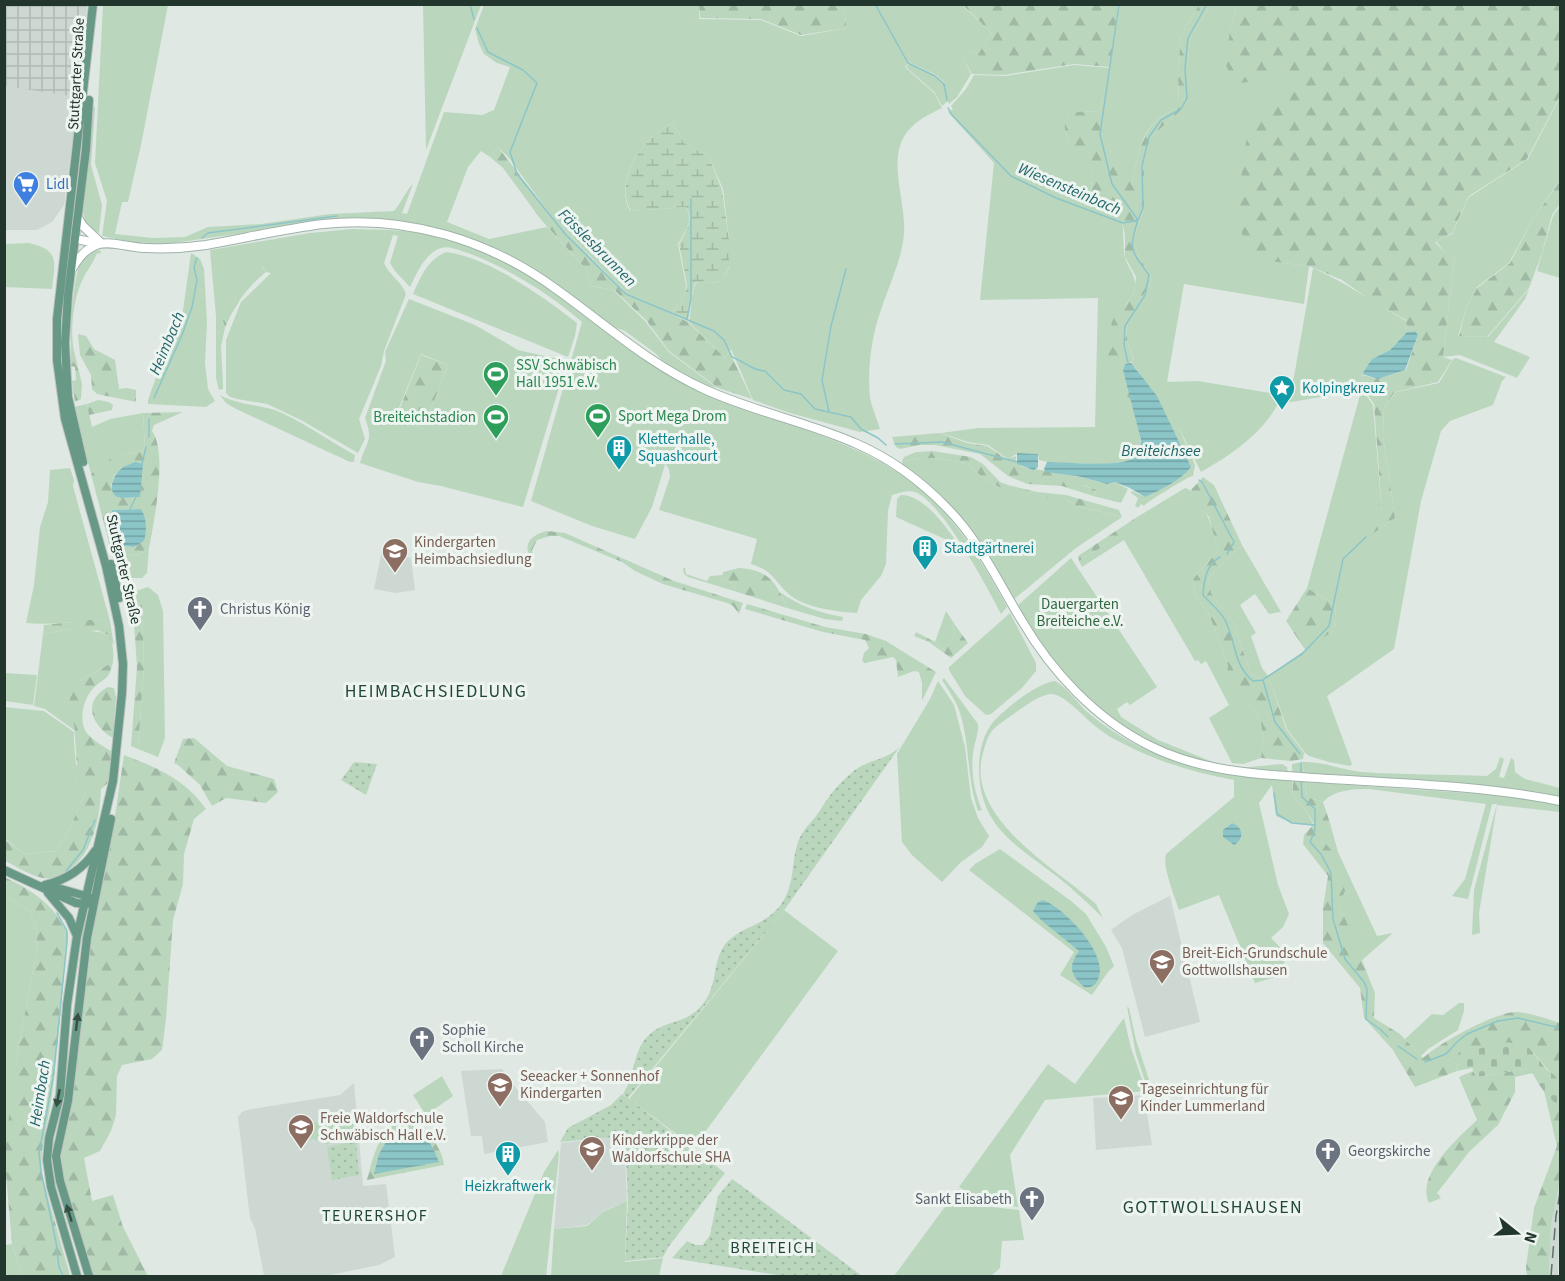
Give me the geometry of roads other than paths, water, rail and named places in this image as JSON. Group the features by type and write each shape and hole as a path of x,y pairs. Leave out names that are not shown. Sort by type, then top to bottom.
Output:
{"main road":[{"name":"Stuttgarter Straße","path":"89,1276 60,1181 56,1156 68,1101 87,938 120,772 127,682 127,643 114,577 80,453 68,397 65,343 86,149 93,5"},
{"name":"Stuttgarter Straße","path":"77,1276 51,1187 47,1160 49,1138 60,1095 77,936 107,810 122,693 120,626 106,566 65,419 56,342 93,5"},
{"path":"78,218 99,243"},
{"path":"81,240 135,248 176,248 316,225 381,223 442,233 489,249 539,277 609,331 685,379 739,403 856,443 911,476 948,509 970,535 1036,644 1052,664 1085,700 1112,723 1142,742 1182,759 1228,770 1277,776 1465,788 1531,795 1560,801"},
{"path":"72,269 81,256 99,243"},
{"path":"44,887 72,875 87,862 98,846"},
{"path":"4,870 44,887 94,902"},
{"path":"44,887 69,918 77,936"}],"water":[{"path":"1415,331 1418,335 1405,370 1378,379 1362,374 1372,359 1390,350 1407,332"},
{"name":"Breiteichsee","path":"1131,363 1157,396 1191,467 1176,481 1145,497 1115,482 1107,484 1077,476 1046,472 1044,469 1047,462 1107,463 1129,460 1137,455 1141,440 1123,370 1125,364"},
{"path":"1017,453 1038,454 1038,467 1034,470 1017,464"},
{"path":"135,462 143,464 140,497 116,496 113,493 112,484 116,475 124,467"},
{"path":"141,509 146,525 144,541 134,547 119,546 111,515 112,510"},
{"path":"1232,823 1241,833 1240,840 1234,845 1223,837 1223,830"},
{"path":"1043,900 1074,923 1093,948 1100,973 1096,983 1092,986 1084,987 1073,974 1073,962 1079,951 1033,911 1038,902"},
{"path":"403,1130 417,1133 427,1139 439,1162 374,1174 379,1154 389,1137"}],"waterway":[{"name":"Fässlesbrunnen","path":"470,4 474,19"},
{"name":"Wiesensteinbach","path":"875,4 908,63 935,76 944,84 947,100"},
{"path":"1119,4 1100,134 1112,184 1138,220 1132,244 1135,255 1149,275 1145,295 1125,326 1124,345 1128,363"},
{"path":"948,108 952,115 1011,176 1056,198 1123,223 1138,220 1143,208 1142,166 1149,137 1161,120 1181,109 1187,98 1185,69 1188,38 1207,4"},
{"name":"Fässlesbrunnen","path":"477,28 488,52 523,70 537,83 510,152 517,174 566,235 626,294 714,331 724,340 732,357 753,368 765,371 784,390 801,394 815,409 851,417 861,429 886,445"},
{"path":"687,319 691,299 691,199"},
{"name":"Heimbach","path":"202,238 208,233 337,216"},
{"name":"Heimbach","path":"154,398 192,307 197,280 194,267 197,258"},
{"path":"829,412 822,380 831,326 846,269"},
{"name":"Heimbach","path":"149,419 149,437"},
{"name":"Fässlesbrunnen","path":"895,444 942,442 1017,462"},
{"name":"Heimbach","path":"142,464 146,447"},
{"path":"1199,480 1234,542 1227,554"},
{"name":"Heimbach","path":"130,509 136,497"},
{"path":"1264,679 1302,654 1329,626 1343,559 1366,537"},
{"path":"1220,557 1209,569 1205,578 1203,595 1225,620 1242,668 1253,681 1263,680 1275,722 1300,754"},
{"path":"1301,763 1301,775"},
{"path":"1301,779 1302,797 1315,809 1315,830 1310,842 1321,854 1331,873 1333,919 1345,959 1367,989 1366,1019 1388,1037"},
{"path":"1274,793 1277,814 1292,823 1315,825"},
{"name":"Heimbach","path":"66,871 83,850 95,820"},
{"name":"Heimbach","path":"57,913 67,931 67,942 53,1079 39,1153 59,1267 63,1276"},
{"path":"1425,1062 1446,1054 1467,1034 1498,1021 1518,1018 1560,1028"},
{"path":"1398,1046 1417,1059"}],"railway":[{"path":"1551,1276 1560,1193"}],"place":[{"name":"Lidl","path":"26,207"},
{"name":"SSV Schwäbisch Hall 1951 e.V.","path":"496,397"},
{"name":"Kolpingkreuz","path":"1282,411"},
{"name":"Sport Mega Drom","path":"598,439"},
{"name":"Breiteichstadion","path":"496,440"},
{"name":"Kletterhalle, Squashcourt","path":"619,471"},
{"name":"Stadtgärtnerei","path":"925,571"},
{"name":"Kindergarten Heimbachsiedlung","path":"395,574"},
{"name":"Christus König","path":"200,632"},
{"name":"Breit-Eich-Grundschule Gottwollshausen","path":"1162,985"},
{"name":"Sophie Scholl Kirche","path":"422,1062"},
{"name":"Seeacker + Sonnenhof Kindergarten","path":"500,1108"},
{"name":"Tageseinrichtung für Kinder Lummerland","path":"1121,1121"},
{"name":"Freie Waldorfschule Schwäbisch Hall e.V.","path":"301,1150"},
{"name":"Kinderkrippe der Waldorfschule SHA","path":"592,1172"},
{"name":"Georgskirche","path":"1328,1174"},
{"name":"Heizkraftwerk","path":"508,1177"},
{"name":"Sankt Elisabeth","path":"1032,1222"}],"district":[{"name":"HEIMBACHSIEDLUNG","path":"436,691"},
{"name":"GOTTWOLLSHAUSEN","path":"1213,1207"},
{"name":"TEURERSHOF","path":"375,1215"},
{"name":"BREITEICH","path":"773,1247"}],"park label":[{"name":"Dauergarten Breiteiche e.V.","path":"1080,612"}]}
